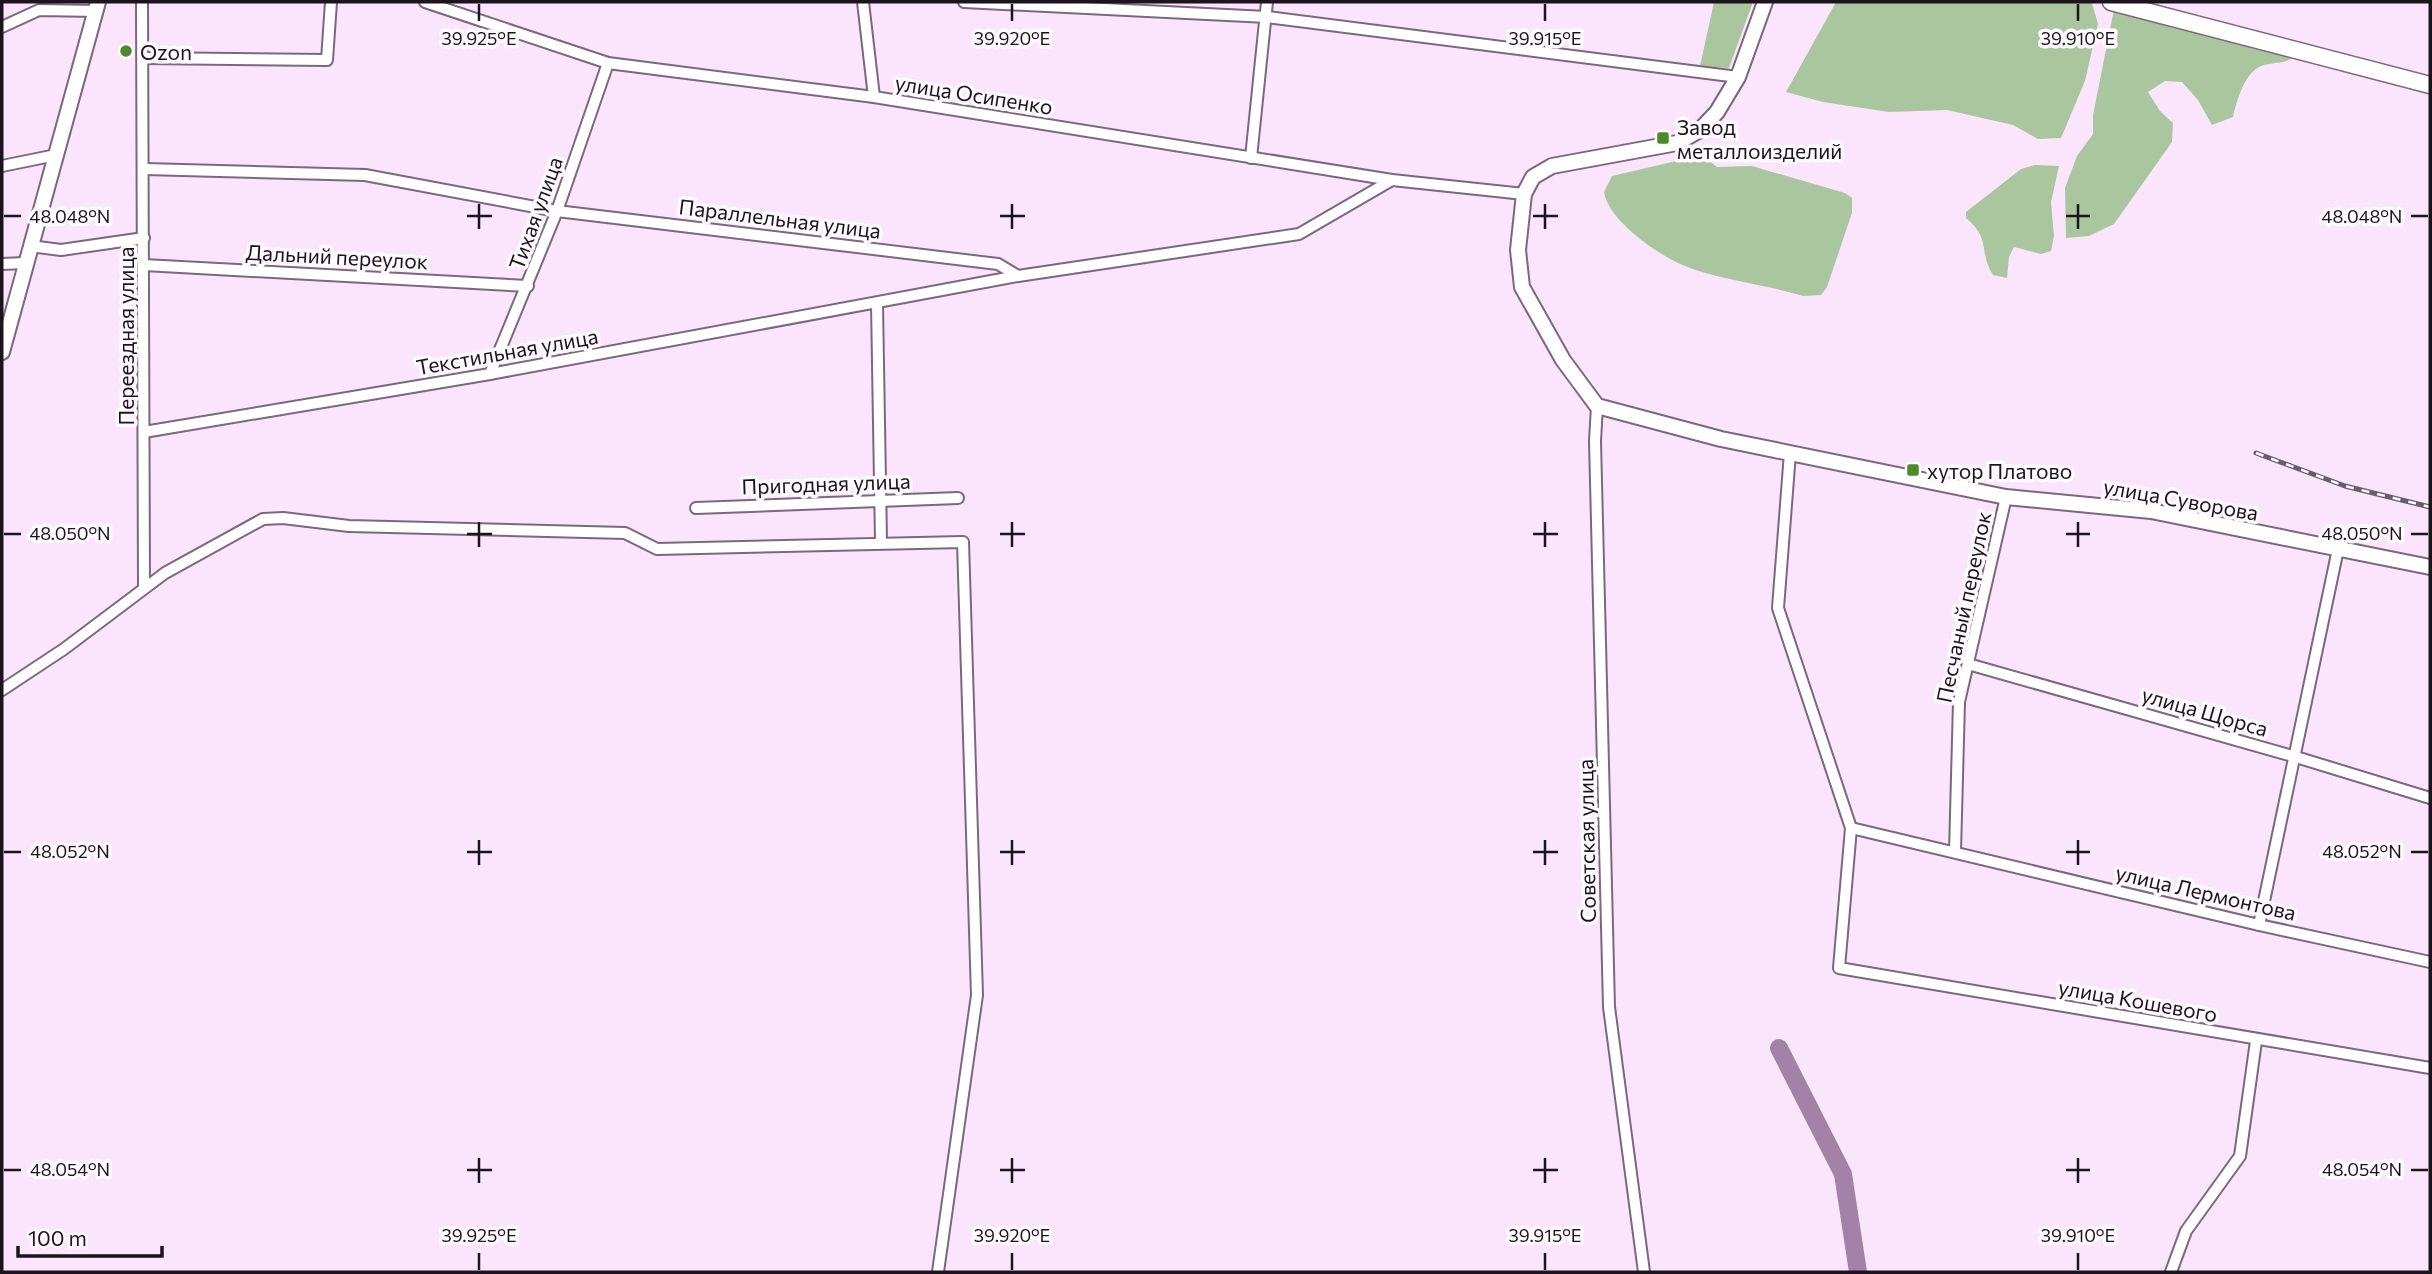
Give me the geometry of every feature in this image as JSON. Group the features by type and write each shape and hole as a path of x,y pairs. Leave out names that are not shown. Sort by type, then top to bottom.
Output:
{"main road":[{"path":"2111,2 2430,85"}],"street":[{"name":"Переездная улица","path":"142,2 145,169 144,587"},
{"path":"143,58 327,60 331,2"},
{"name":"улица Осипенко","path":"425,2 608,64 874,97 1392,180 1524,194"},
{"path":"863,2 874,97"},
{"path":"964,2 1267,17 1738,78"},
{"path":"1251,158 1267,2"},
{"path":"1597,406 1563,360 1522,287 1518,250 1524,194 1533,177 1552,166 1689,138 1717,112 1738,78 1765,2"},
{"path":"2,27 39,10 98,5 2,352"},
{"name":"Тихая улица","path":"490,374 557,211 608,64"},
{"path":"2,166 56,155"},
{"name":"Параллельная улица","path":"145,169 365,175 557,211 998,264 1018,276"},
{"path":"1018,276 1299,234 1392,180"},
{"path":"30,246 61,250 144,237"},
{"path":"2,264 25,263"},
{"name":"Дальний переулок","path":"144,265 528,286"},
{"name":"Текстильная улица","path":"144,432 490,374 1018,276"},
{"path":"877,303 881,541"},
{"name":"улица Суворова","path":"1597,406 1662,426 2006,497 2151,511 2430,567"},
{"name":"Советская улица","path":"1597,406 1595,441 1609,1007 1644,1272"},
{"path":"1790,453 1778,608 1851,828"},
{"name":"Песчаный переулок","path":"1955,852 1959,702 2006,497"},
{"name":"Пригодная улица","path":"696,508 958,498"},
{"path":"2,690 64,649 144,587 254,523 273,518 349,526 625,533 657,549 881,541 963,542 977,995 938,1272"},
{"path":"2259,925 2338,549"},
{"name":"улица Щорса","path":"1968,664 2296,757 2430,799"},
{"name":"улица Лермонтова","path":"1851,828 2259,925 2430,962"},
{"name":"улица Кошевого","path":"1851,828 1839,968 2256,1041 2430,1068"},
{"path":"2171,1272 2186,1231 2240,1156 2256,1041"}],"green space":[{"path":"1714,2 1753,2 1729,68 1700,66"},
{"path":"1836,2 2092,3 2098,24 2085,81 2061,138 2038,139 2013,125 1947,110 1889,112 1823,102 1786,92"},
{"path":"2114,9 2296,56 2284,62 2257,68 2243,86 2233,117 2212,125 2198,100 2182,82 2165,81 2148,92 2160,111 2173,123 2172,142 2114,224 2089,236 2066,238 2065,188 2077,156 2093,134 2093,115"},
{"path":"1702,155 1717,167 1752,166 1845,193 1852,198 1852,213 1827,287 1821,295 1803,296 1705,273 1676,262 1632,233 1607,202 1604,192 1612,176"},
{"path":"2035,165 2059,166 2051,202 2054,236 2051,251 2041,254 2014,247 2009,257 2007,278 1993,275 1982,239 1966,218 1966,212 2021,169"}],"waterway":[{"path":"1779,1048 1843,1174 1858,1272"}],"railway":[{"path":"2256,453 2345,486 2430,507"}],"place":[{"name":"Ozon","path":"126,51"},
{"name":"Завод металлоизделий","path":"1663,138"},
{"name":"хутор Платово","path":"1913,470"}]}
